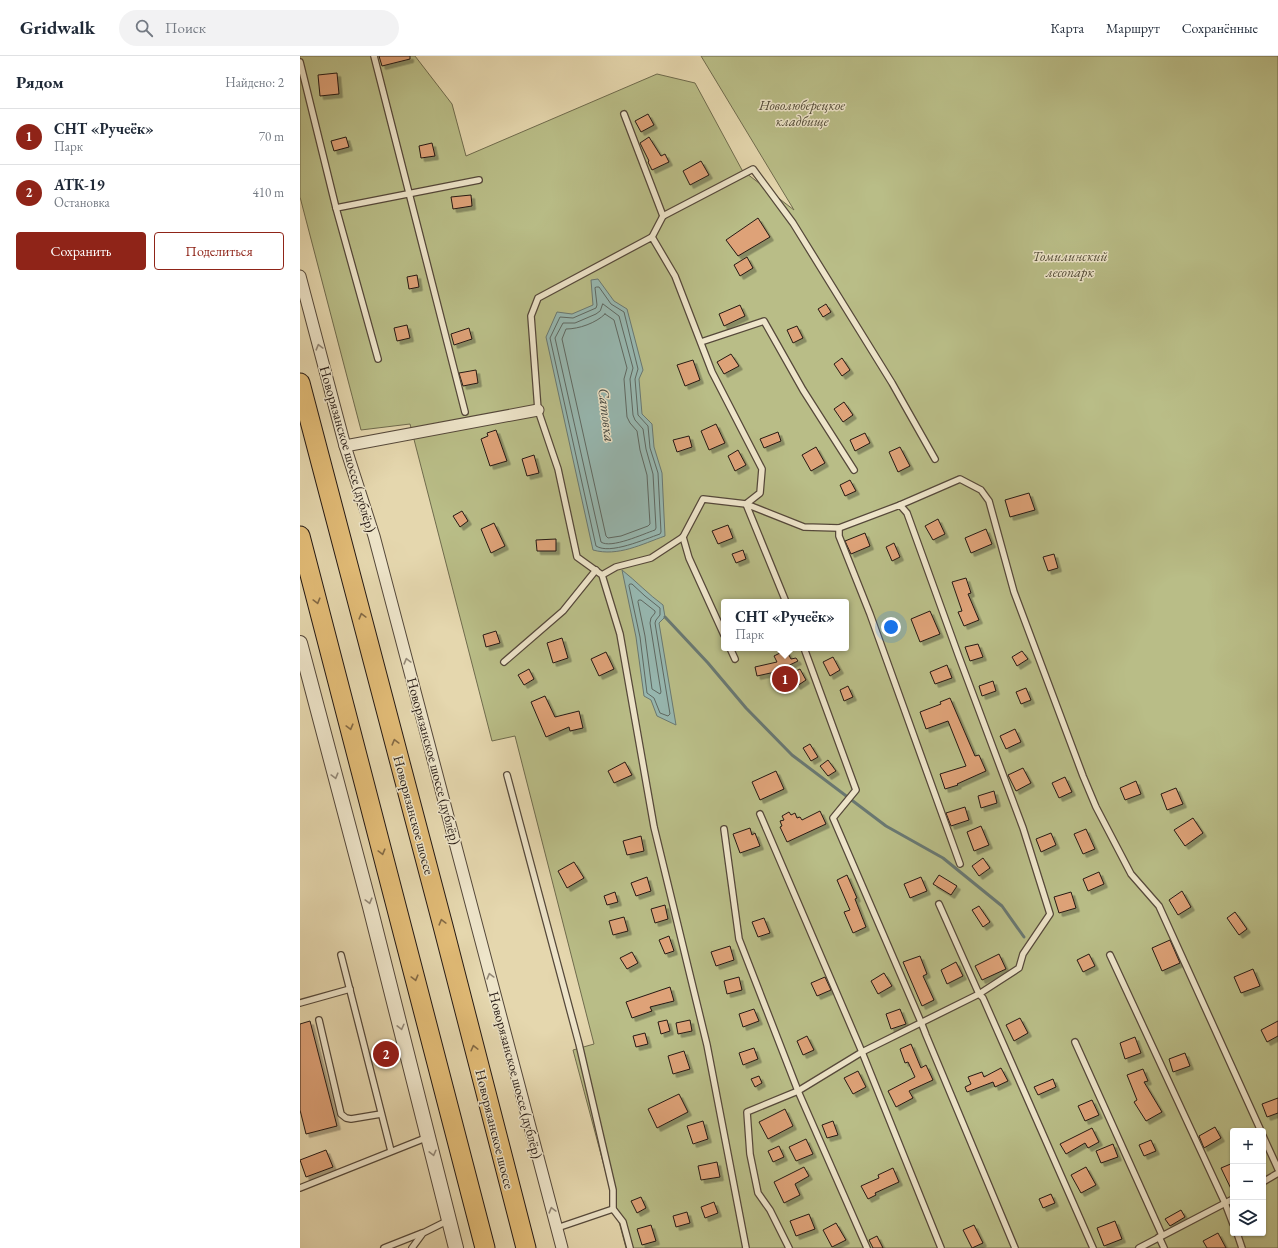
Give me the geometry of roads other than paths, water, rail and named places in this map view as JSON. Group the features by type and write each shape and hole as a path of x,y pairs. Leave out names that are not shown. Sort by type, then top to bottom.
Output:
{"highway":[{"name":"Новорязанское шоссе","path":"300,383 526,1248"},
{"path":"300,536 485,1248"}],"street":[{"name":"Новорязанское шоссе (дублёр)","path":"300,276 345,446 374,536 562,1248"},
{"path":"345,446 538,410"},
{"path":"300,643 429,1136 456,1248"}],"lane":[{"path":"374,56 465,412"},
{"path":"300,62 336,208 378,359"},
{"path":"624,114 663,216"},
{"path":"746,1248 707,1044 654,827 620,634 602,575 577,557 558,468 538,410 531,316 538,298 652,237 663,216 753,169 793,223 892,383 935,459"},
{"path":"336,208 409,195 479,180"},
{"path":"652,237 675,276 712,372 762,469 760,492 746,504"},
{"path":"701,342 764,321 803,390 854,470"},
{"path":"602,575 616,567 651,558 683,537 703,499 746,504 804,528 839,528 900,505 960,479 981,490 989,502 1014,592 1096,807 1131,874 1159,906 1260,1128"},
{"path":"746,504 785,599"},
{"path":"789,1248 770,1210 758,1193 750,1154 747,1112 798,1091 862,1052 979,994 1019,968 1023,954 1050,914 1023,828 907,513 900,505"},
{"path":"839,528 839,536 873,621 960,864"},
{"path":"683,537 689,558 721,628"},
{"path":"504,662 520,650 563,611 596,570"},
{"path":"731,651 735,659"},
{"path":"805,651 856,790 833,818 921,1022 1015,1248"},
{"path":"506,775 579,1044 614,1190 613,1209 623,1222 630,1248"},
{"path":"760,814 862,1052 942,1248"},
{"path":"724,829 739,939 798,1091 867,1248"},
{"path":"939,904 979,994 986,1005 1093,1248"},
{"path":"341,955 391,1151"},
{"path":"1110,955 1230,1216"},
{"path":"300,1003 350,989"},
{"path":"319,1020 341,1114 351,1120 381,1114"},
{"path":"1075,1042 1164,1248"},
{"path":"300,1188 429,1136"},
{"path":"1266,1143 1278,1169"},
{"path":"1266,1180 1278,1173"},
{"path":"1139,1248 1231,1200"},
{"path":"556,1228 613,1209"},
{"path":"384,1248 423,1233 450,1220"},
{"path":"412,1248 423,1233"},
{"path":"1238,1236 1242,1248"}],"water":[{"name":"Сатовка","path":"598,279 614,301 627,309 643,370 639,379 642,414 652,424 654,447 662,473 665,536 630,549 612,552 593,550 546,337 557,312 572,314 593,305 591,280"},
{"path":"622,570 663,605 665,617 659,623 676,725 657,716 651,700 644,696 636,637"}],"waterway":[{"path":"665,617 708,663 746,708 792,755 886,826 943,858 1002,906 1024,937"}],"place":[{"name":"СНТ «Ручеёк»","path":"785,679"},
{"name":"АТК-19","path":"386,1054"}],"park label":[{"name":"Новолюберецкое кладбище","path":"802,114"},
{"name":"Томилинский лесопарк","path":"1070,264"}]}
